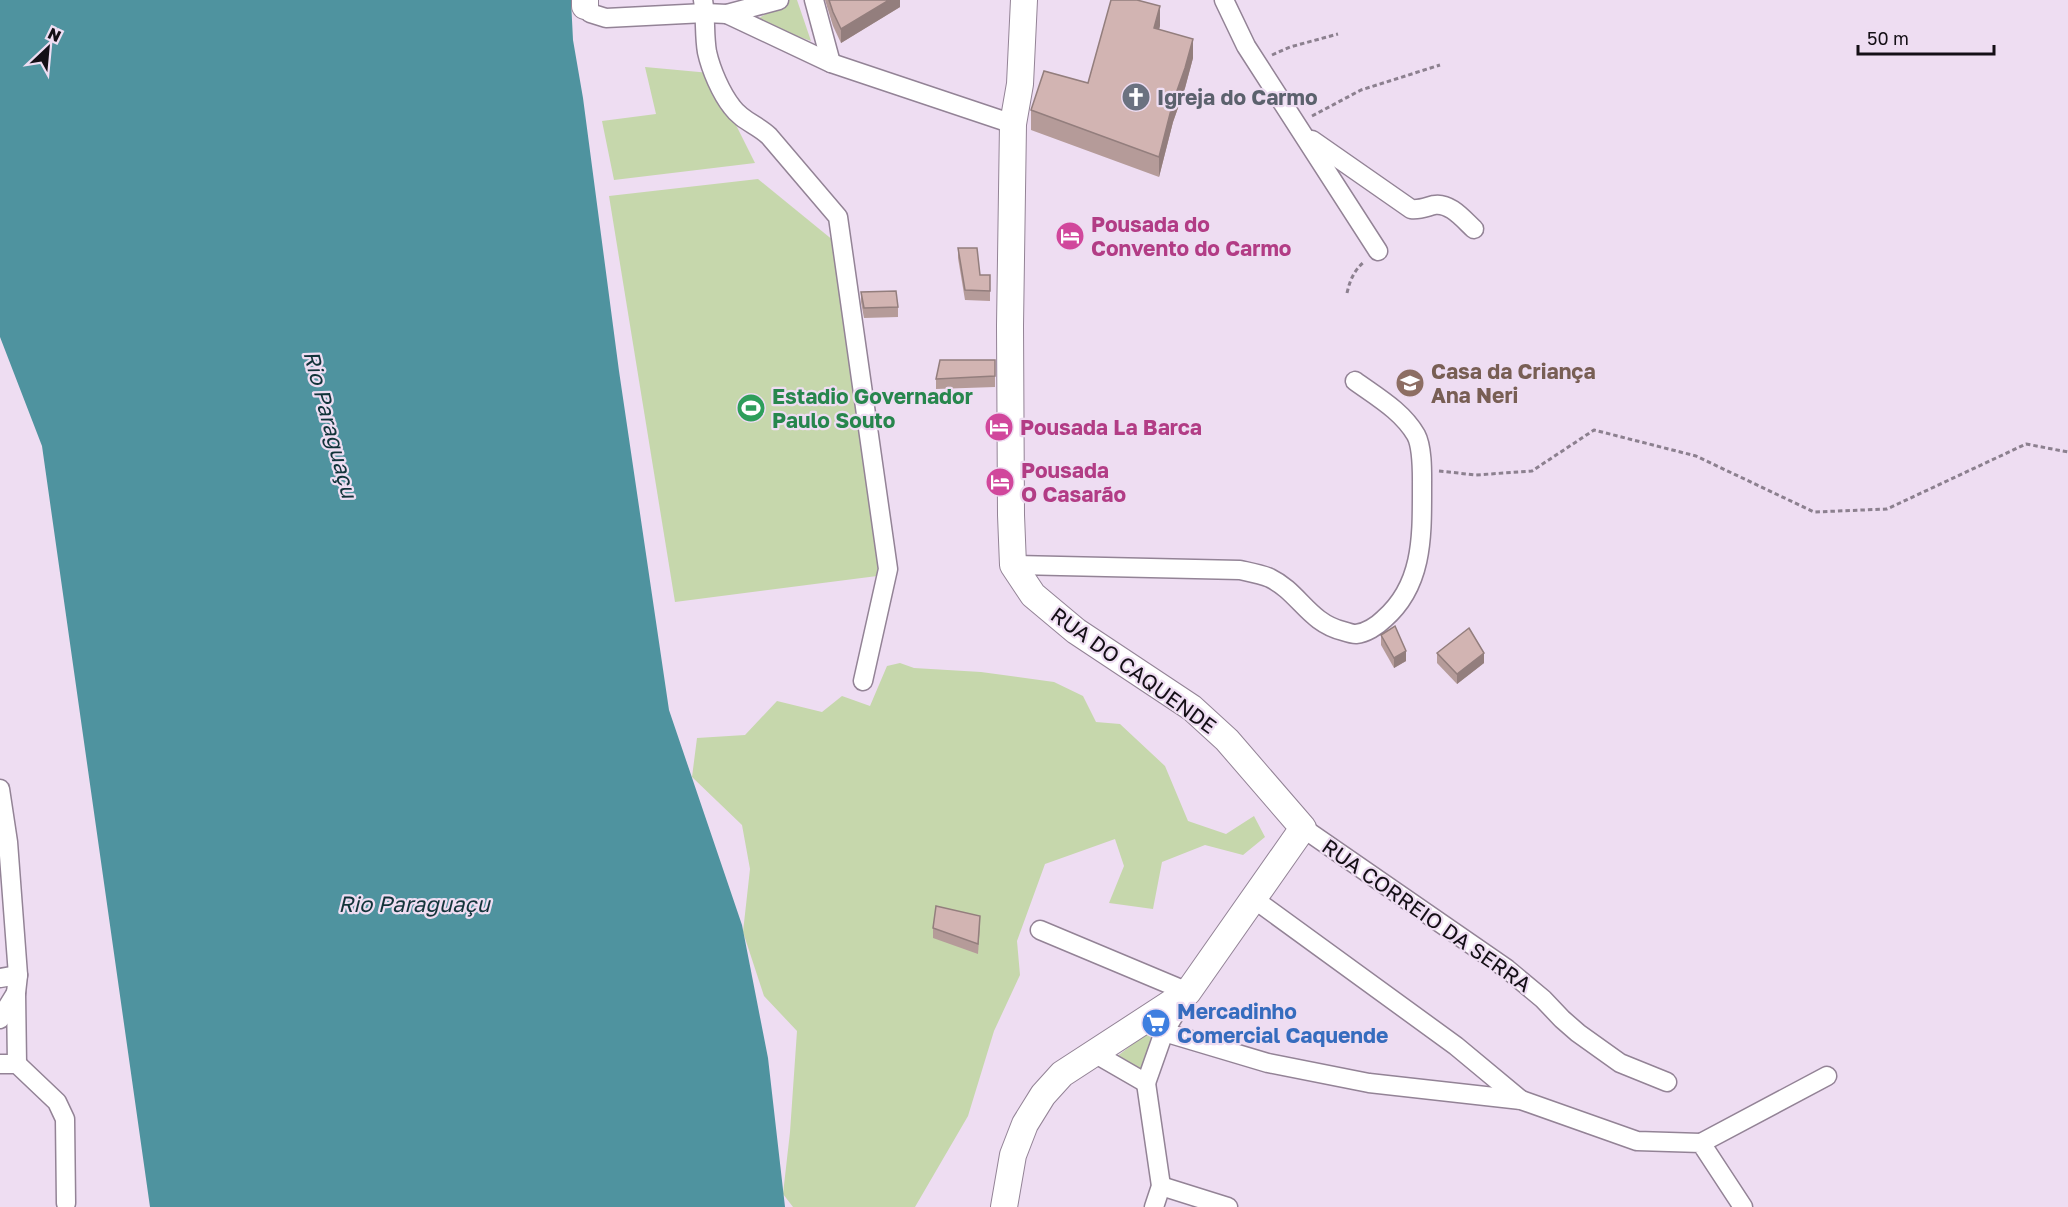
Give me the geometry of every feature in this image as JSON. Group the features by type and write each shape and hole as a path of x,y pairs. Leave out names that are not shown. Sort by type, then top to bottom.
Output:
{"street":[{"path":"727,14 779,0"},
{"path":"814,0 831,63"},
{"path":"1024,0 1020,84 1013,124 1010,326 1013,565 1240,570 1269,578 1288,590 1314,617 1332,628 1356,634 1376,627 1393,611 1410,585 1418,564 1422,541 1422,470 1417,437 1400,414 1355,381"},
{"path":"1224,0 1246,46 1378,251"},
{"path":"585,3 590,13 606,18 704,6 727,14 831,63 1013,124"},
{"path":"704,6 707,52 719,83 732,107 746,122 763,130 769,136 838,217 888,569 863,681"},
{"path":"1300,129 1411,209 1419,210 1441,204 1449,207 1474,229"},
{"name":"RUA DO CAQUENDE","path":"1013,565 1034,595 1076,631 1201,716 1227,740 1303,828"},
{"path":"0,789 8,843 5,883 12,982 9,1064 57,1102 65,1119 66,1203"},
{"path":"1154,1207 1161,1186 1146,1083 1164,1032 1188,992 1303,828"},
{"name":"RUA CORREIO DA SERRA","path":"1303,828 1508,969 1570,1026 1620,1063 1667,1082"},
{"path":"1254,899 1456,1046 1521,1100"},
{"path":"1040,930 1188,992"},
{"path":"0,1019 12,982"},
{"path":"1004,1207 1013,1155 1025,1125 1043,1095 1062,1074 1188,992"},
{"path":"1164,1032 1268,1063 1369,1083 1521,1100 1637,1141 1701,1143 1827,1076"},
{"path":"1094,1053 1146,1083"},
{"path":"1701,1143 1743,1207"},
{"path":"1161,1186 1228,1207"}],"path":[{"path":"1257,62 1290,47 1338,34"},
{"path":"1300,129 1361,90 1440,65"},
{"path":"1347,293 1350,280 1358,267 1378,251"},
{"path":"1422,470 1476,475 1532,471 1594,430 1696,456 1814,512 1887,509 2026,444 2068,452"}],"green space":[{"path":"789,0 797,0 811,41 754,21"},
{"path":"645,67 710,73 755,163 614,180 602,121 656,114"},
{"name":"Estadio Governador Paulo Souto","path":"758,179 834,241 885,575 675,602 609,196"},
{"path":"900,663 914,668 981,672 1054,682 1083,696 1096,722 1120,724 1165,766 1188,821 1226,834 1254,816 1265,837 1243,855 1205,845 1162,862 1153,909 1109,903 1124,866 1115,839 1045,864 1017,941 1020,975 994,1031 968,1116 915,1207 793,1207 783,1194 797,1031 764,996 743,932 750,869 742,825 692,777 697,738 745,735 777,701 822,712 842,696 870,706 887,666"},
{"path":"1157,1025 1140,1070 1115,1058"}],"water":[{"name":"Rio Paraguaçu","path":"0,0 571,0 573,40 669,710 742,925 768,1058 785,1207 150,1207 42,446 0,337"}],"building":[{"path":"829,0 889,0 841,29"},
{"name":"Igreja do Carmo","path":"1111,0 1137,0 1160,6 1154,28 1193,39 1159,157 1031,110 1044,71 1088,83"},
{"path":"958,248 977,248 980,275 990,275 990,291 965,290"},
{"path":"896,291 898,307 864,308 861,292"},
{"path":"940,360 995,360 995,376 936,379"},
{"path":"1395,626 1406,651 1394,658 1381,635"},
{"path":"1469,628 1484,653 1457,674 1437,653"},
{"path":"936,906 980,916 978,944 933,928"}],"place":[{"name":"Igreja do Carmo","path":"1136,97"},
{"name":"Pousada do Convento do Carmo","path":"1070,236"},
{"name":"Casa da Criança Ana Neri","path":"1410,383"},
{"name":"Estadio Governador Paulo Souto","path":"751,408"},
{"name":"Pousada La Barca","path":"999,427"},
{"name":"Pousada O Casarão","path":"1000,482"},
{"name":"Mercadinho Comercial Caquende","path":"1156,1023"}]}
